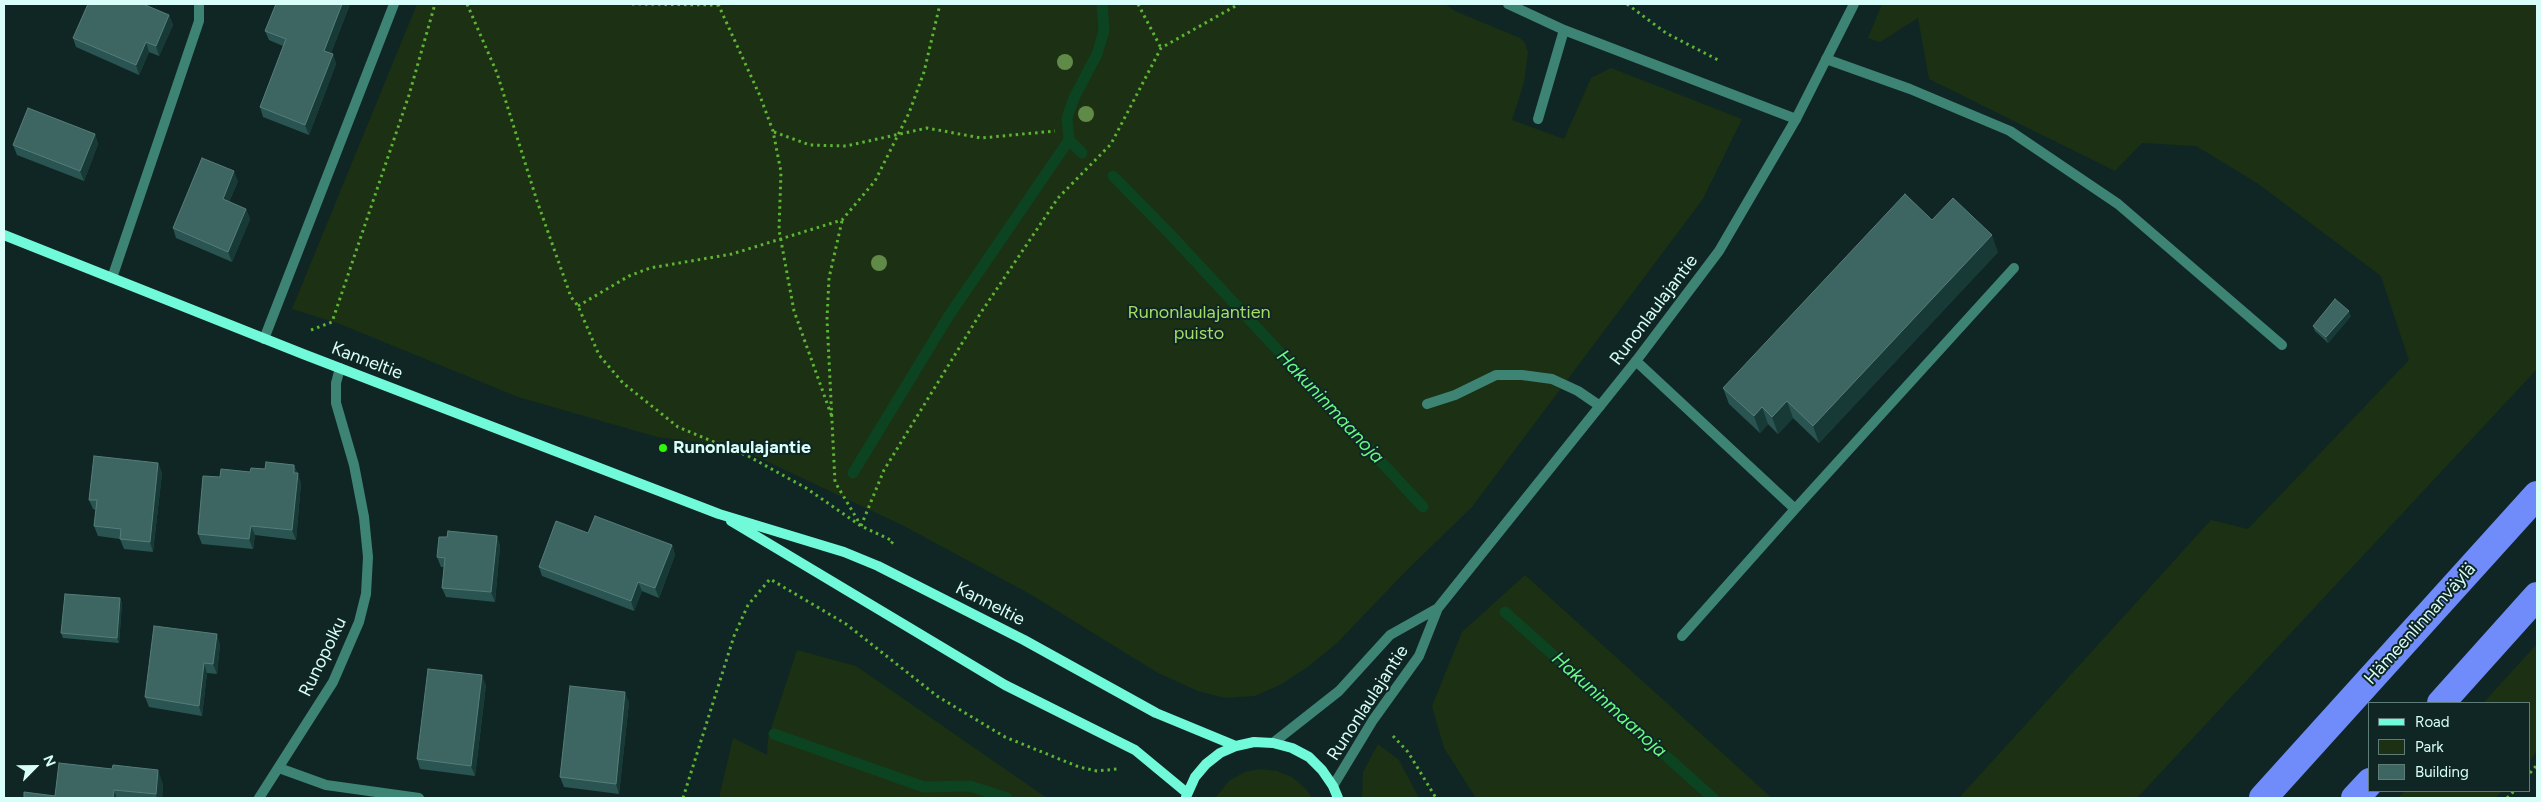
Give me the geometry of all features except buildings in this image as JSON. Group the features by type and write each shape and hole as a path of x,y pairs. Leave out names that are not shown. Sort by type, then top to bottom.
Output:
{"highway":[{"name":"Hämeenlinnanväylä","path":"2263,798 2537,495"},
{"path":"2442,702 2537,596"},
{"path":"2355,798 2368,784"}],"main road":[{"name":"Kanneltie","path":"4,235 264,339 719,514 844,552 878,566 1024,640 1156,713 1236,746"},
{"name":"Kanneltie","path":"719,514 1005,685 1135,750 1186,796"},
{"path":"1186,796 1195,777 1206,764 1236,746 1254,742 1273,743 1292,748 1309,757 1322,770 1333,786 1338,798"}],"street":[{"path":"112,278 199,21 199,4"},
{"path":"264,339 394,4"},
{"path":"1508,4 1564,30 1796,119"},
{"name":"Runonlaulajantie","path":"1333,786 1373,720 1419,656 1438,608 1636,361 1719,251 1796,119 1854,4"},
{"path":"1538,118 1564,30"},
{"path":"1826,60 1910,89 2010,131 2118,204 2282,345"},
{"path":"1682,636 2014,268"},
{"path":"1636,361 1795,509"},
{"name":"Runopolku","path":"259,798 333,682 360,622 366,594 368,557 364,517 354,465 336,403 336,383 340,368"},
{"path":"1427,404 1455,395 1496,375 1522,375 1552,380 1578,391 1600,406"},
{"name":"Runonlaulajantie","path":"1273,743 1339,691 1390,635 1438,608"},
{"path":"279,768 326,785 419,798"}],"path":[{"path":"312,328 332,322 409,95 435,4"},
{"path":"467,4 497,73 537,201 571,297 578,306 599,355 623,383 678,427 748,456 806,488 861,526 893,541"},
{"path":"632,4 718,5 760,96 773,131 781,172 779,230 794,311 832,417"},
{"path":"861,526 835,482 826,318 829,278 842,220 875,181 924,72 940,4"},
{"path":"1138,4 1161,48"},
{"path":"861,526 884,470 980,314 1058,198 1111,144 1161,48 1238,4"},
{"path":"1627,4 1666,33 1726,64"},
{"path":"773,131 810,145 846,146 927,128 981,138 1055,131"},
{"path":"578,306 629,276 650,268 732,254 842,220"},
{"path":"683,798 734,636 748,605 770,579 846,624"}],"green space":[{"name":"Runonlaulajantien puisto","path":"417,4 1445,4 1455,11 1520,38 1525,43 1528,52 1524,83 1512,120 1564,139 1591,78 1611,68 1742,119 1703,199 1472,507 1407,570 1337,643 1309,666 1282,684 1255,696 1225,698 1198,691 1158,673 1030,594 902,525 734,446 657,437 518,397 340,324 292,309"},
{"path":"1882,4 2537,4 2537,369 2137,798 1959,798 2211,520 2248,529 2409,360 2381,276 2257,183 2196,146 2142,143 2115,171 1929,79 1918,18 1880,42 1868,38"},
{"path":"1525,575 1772,798 1476,798 1444,748 1432,706 1462,632"},
{"path":"2537,644 2537,751 2531,759 2531,702 2484,702"},
{"path":"797,650 856,666 1047,798 719,798 733,738 767,755 768,738"},
{"path":"1378,744 1399,760 1419,798 1362,798 1363,772"},
{"path":"1260,769 1277,771 1292,777 1305,788 1312,798 1215,798 1230,780 1245,772"},
{"path":"2404,792 2501,792 2495,798 2398,798"}],"waterway":[{"name":"Hakuninmaanoja","path":"1082,153 1069,140 1067,118 1074,98 1097,54 1104,31 1102,4"},
{"path":"853,473 948,317 1069,140"},
{"name":"Hakuninmaanoja","path":"1113,176 1171,235 1423,507"},
{"name":"Hakuninmaanoja","path":"1505,612 1713,798"},
{"path":"774,734 924,787 970,786 1007,798"}],"place":[{"name":"Runonlaulajantie","path":"663,448"}]}
